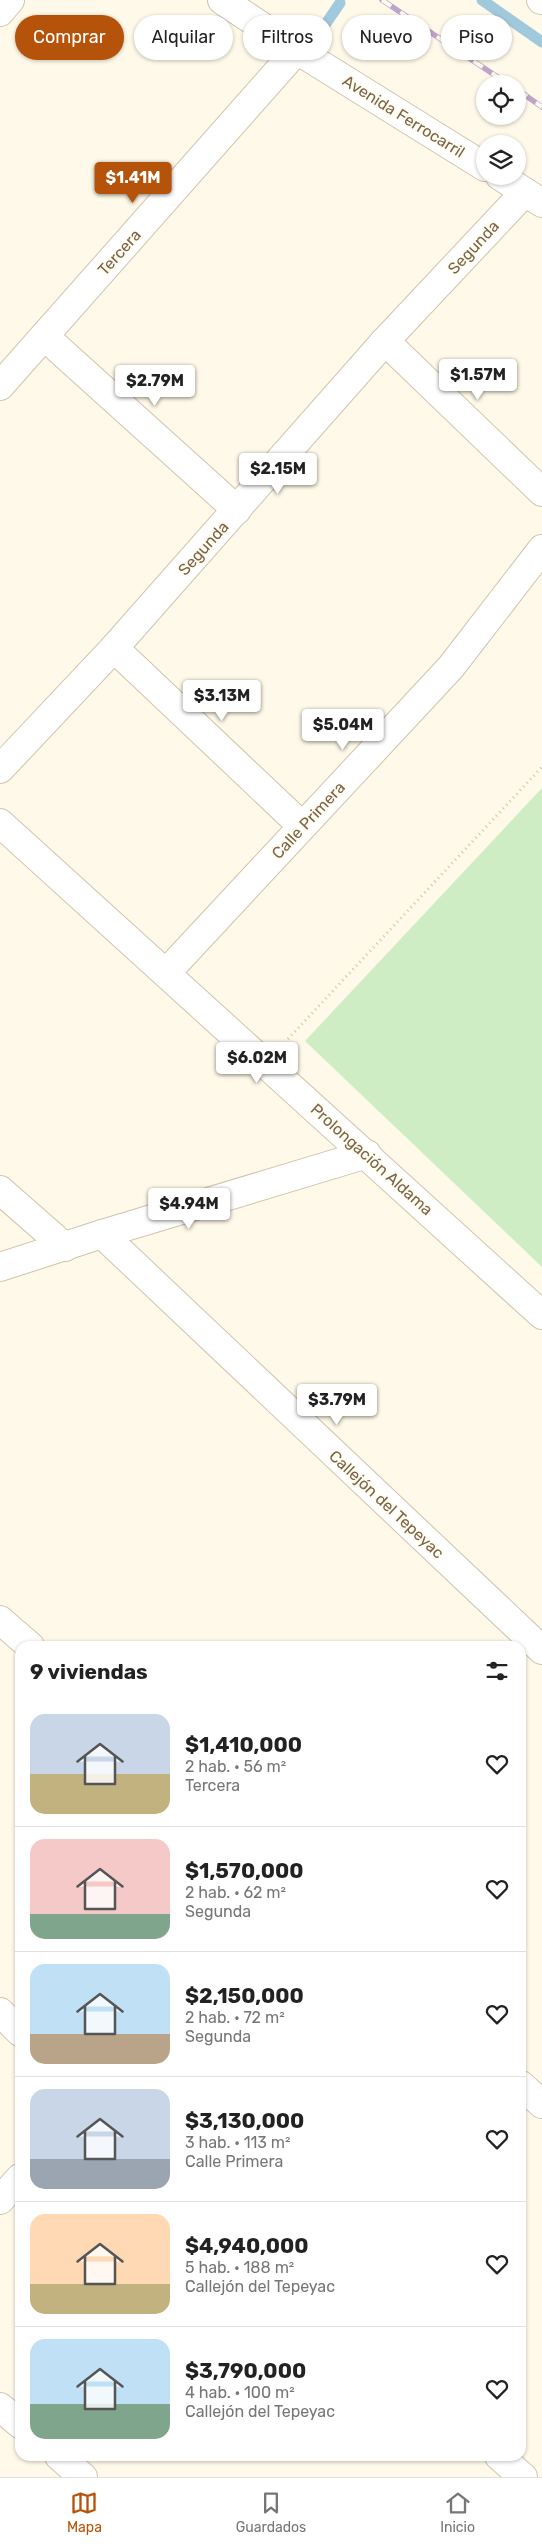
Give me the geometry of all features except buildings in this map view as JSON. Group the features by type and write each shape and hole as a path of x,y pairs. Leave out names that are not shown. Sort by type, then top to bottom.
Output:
{"street":[{"path":"0,12 10,0"},
{"name":"Avenida Ferrocarril","path":"222,0 244,15"},
{"name":"Tercera","path":"0,386 288,60"},
{"name":"Avenida Ferrocarril","path":"313,60 476,161"},
{"path":"514,185 533,198"},
{"name":"Segunda","path":"0,769 114,648 385,341 533,198"},
{"path":"44,336 236,510"},
{"path":"385,341 542,492"},
{"name":"Calle Primera","path":"166,973 451,666 542,549"},
{"path":"114,648 302,826"},
{"name":"Prolongación Aldama","path":"0,823 367,1154 542,1315"},
{"path":"0,1267 102,1234 367,1154"},
{"path":"0,1190 65,1247"},
{"name":"Callejón del Tepeyac","path":"102,1234 542,1650"},
{"path":"0,1620 24,1641"},
{"path":"0,2012 15,2027"},
{"path":"526,2089 542,2104"},
{"path":"0,2200 15,2184"},
{"path":"0,2407 15,2420"},
{"path":"64,2461 83,2477"},
{"path":"505,2461 523,2477"}],"path":[{"path":"266,1063 542,767"}],"green space":[{"path":"542,788 542,1267 305,1041"}],"waterway":[{"path":"482,0 542,42"},
{"path":"332,15 340,3"}],"railway":[{"path":"382,0 494,75"},
{"path":"526,96 542,107"}]}
